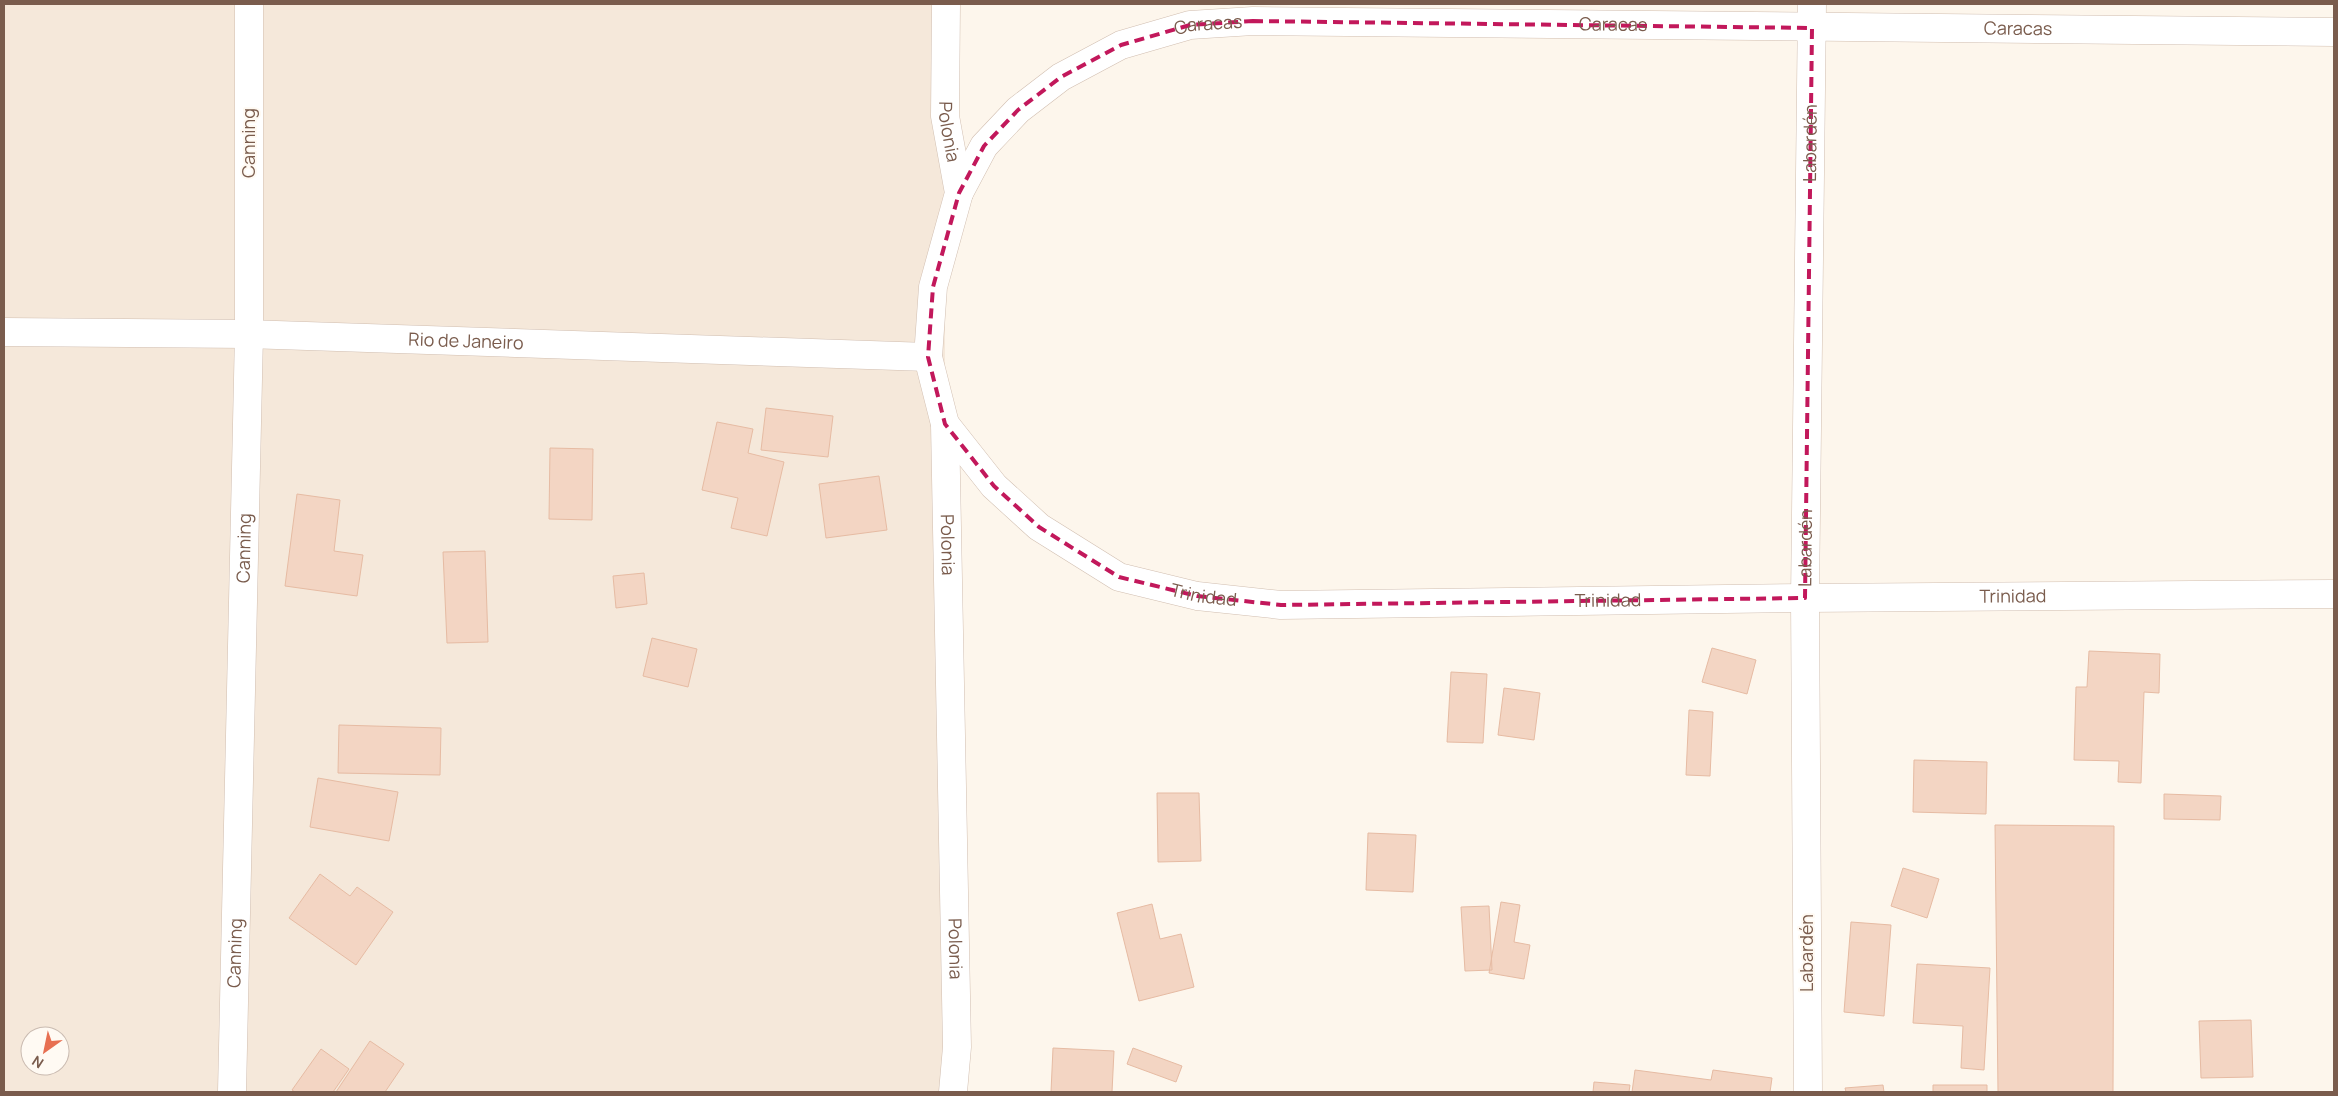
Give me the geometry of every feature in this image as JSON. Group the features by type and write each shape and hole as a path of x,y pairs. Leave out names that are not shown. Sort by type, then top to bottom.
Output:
{"street":[{"name":"Canning","path":"232,1092 249,334 249,4"},
{"name":"Polonia","path":"946,4 945,116 959,193 933,287 928,357 945,424 957,1047 953,1092"},
{"name":"Caracas","path":"959,193 984,146 1018,110 1061,77 1121,45 1190,26 1253,20 1812,16 2334,32"},
{"name":"Labardén","path":"1808,1092 1805,598 1812,16"},
{"name":"Rio de Janeiro","path":"4,332 249,334 928,357"},
{"name":"Trinidad","path":"945,424 994,486 1039,527 1119,577 1197,596 1281,605 1805,598 2334,594"}],"highlighted area":[{"path":"1253,21 1812,28 1805,598 1281,605 1197,596 1119,577 1039,527 994,486 945,424 928,357 933,287 959,193 984,146 1018,110 1061,77 1121,45 1190,25"}],"shaded area":[{"path":"4,4 945,4 945,424 953,1092 4,1092"}],"building":[{"path":"766,408 833,416 828,457 761,450"},
{"path":"717,422 753,429 748,453 784,462 767,536 731,528 738,498 702,490"},
{"path":"550,448 593,449 592,520 549,519"},
{"path":"879,476 887,530 826,538 819,484"},
{"path":"297,494 340,500 334,551 363,555 357,596 285,586"},
{"path":"485,551 488,642 447,643 443,552"},
{"path":"644,573 647,604 616,608 613,576"},
{"path":"652,638 697,649 688,687 643,676"},
{"path":"1712,648 1756,660 1747,694 1702,682"},
{"path":"2089,651 2160,654 2159,693 2144,692 2141,783 2118,782 2119,761 2074,760 2076,687 2087,687"},
{"path":"1451,672 1487,674 1483,743 1447,742"},
{"path":"1504,688 1540,693 1534,740 1498,735"},
{"path":"1689,710 1713,712 1710,776 1686,775"},
{"path":"339,725 441,728 440,775 338,773"},
{"path":"1914,760 1987,762 1986,814 1913,812"},
{"path":"318,778 398,792 389,841 310,827"},
{"path":"1157,793 1199,793 1201,861 1158,862"},
{"path":"2164,794 2221,796 2220,820 2164,819"},
{"path":"1995,825 2114,826 2113,1092 1998,1092"},
{"path":"1368,833 1416,835 1413,892 1366,890"},
{"path":"1903,868 1939,879 1927,918 1891,906"},
{"path":"320,874 350,896 357,887 393,912 356,965 289,918"},
{"path":"1501,902 1520,905 1514,942 1530,945 1524,979 1489,973"},
{"path":"1152,904 1160,939 1181,934 1194,987 1139,1001 1117,913"},
{"path":"1489,906 1492,970 1465,971 1461,907"},
{"path":"1851,922 1891,925 1884,1016 1844,1012"},
{"path":"1917,964 1990,968 1984,1070 1961,1068 1963,1026 1913,1023"},
{"path":"2251,1020 2253,1077 2201,1078 2199,1021"},
{"path":"370,1041 404,1064 385,1092 336,1092"},
{"path":"1053,1048 1114,1051 1112,1092 1051,1092"},
{"path":"1133,1048 1182,1066 1176,1082 1127,1064"},
{"path":"321,1049 349,1069 333,1092 295,1092 292,1090"},
{"path":"1635,1070 1711,1080 1713,1070 1772,1078 1770,1092 1632,1092"},
{"path":"1594,1082 1630,1085 1629,1092 1593,1092"},
{"path":"1883,1085 1884,1092 1846,1092 1845,1088"},
{"path":"1933,1085 1987,1085 1987,1092 1933,1092"}]}
